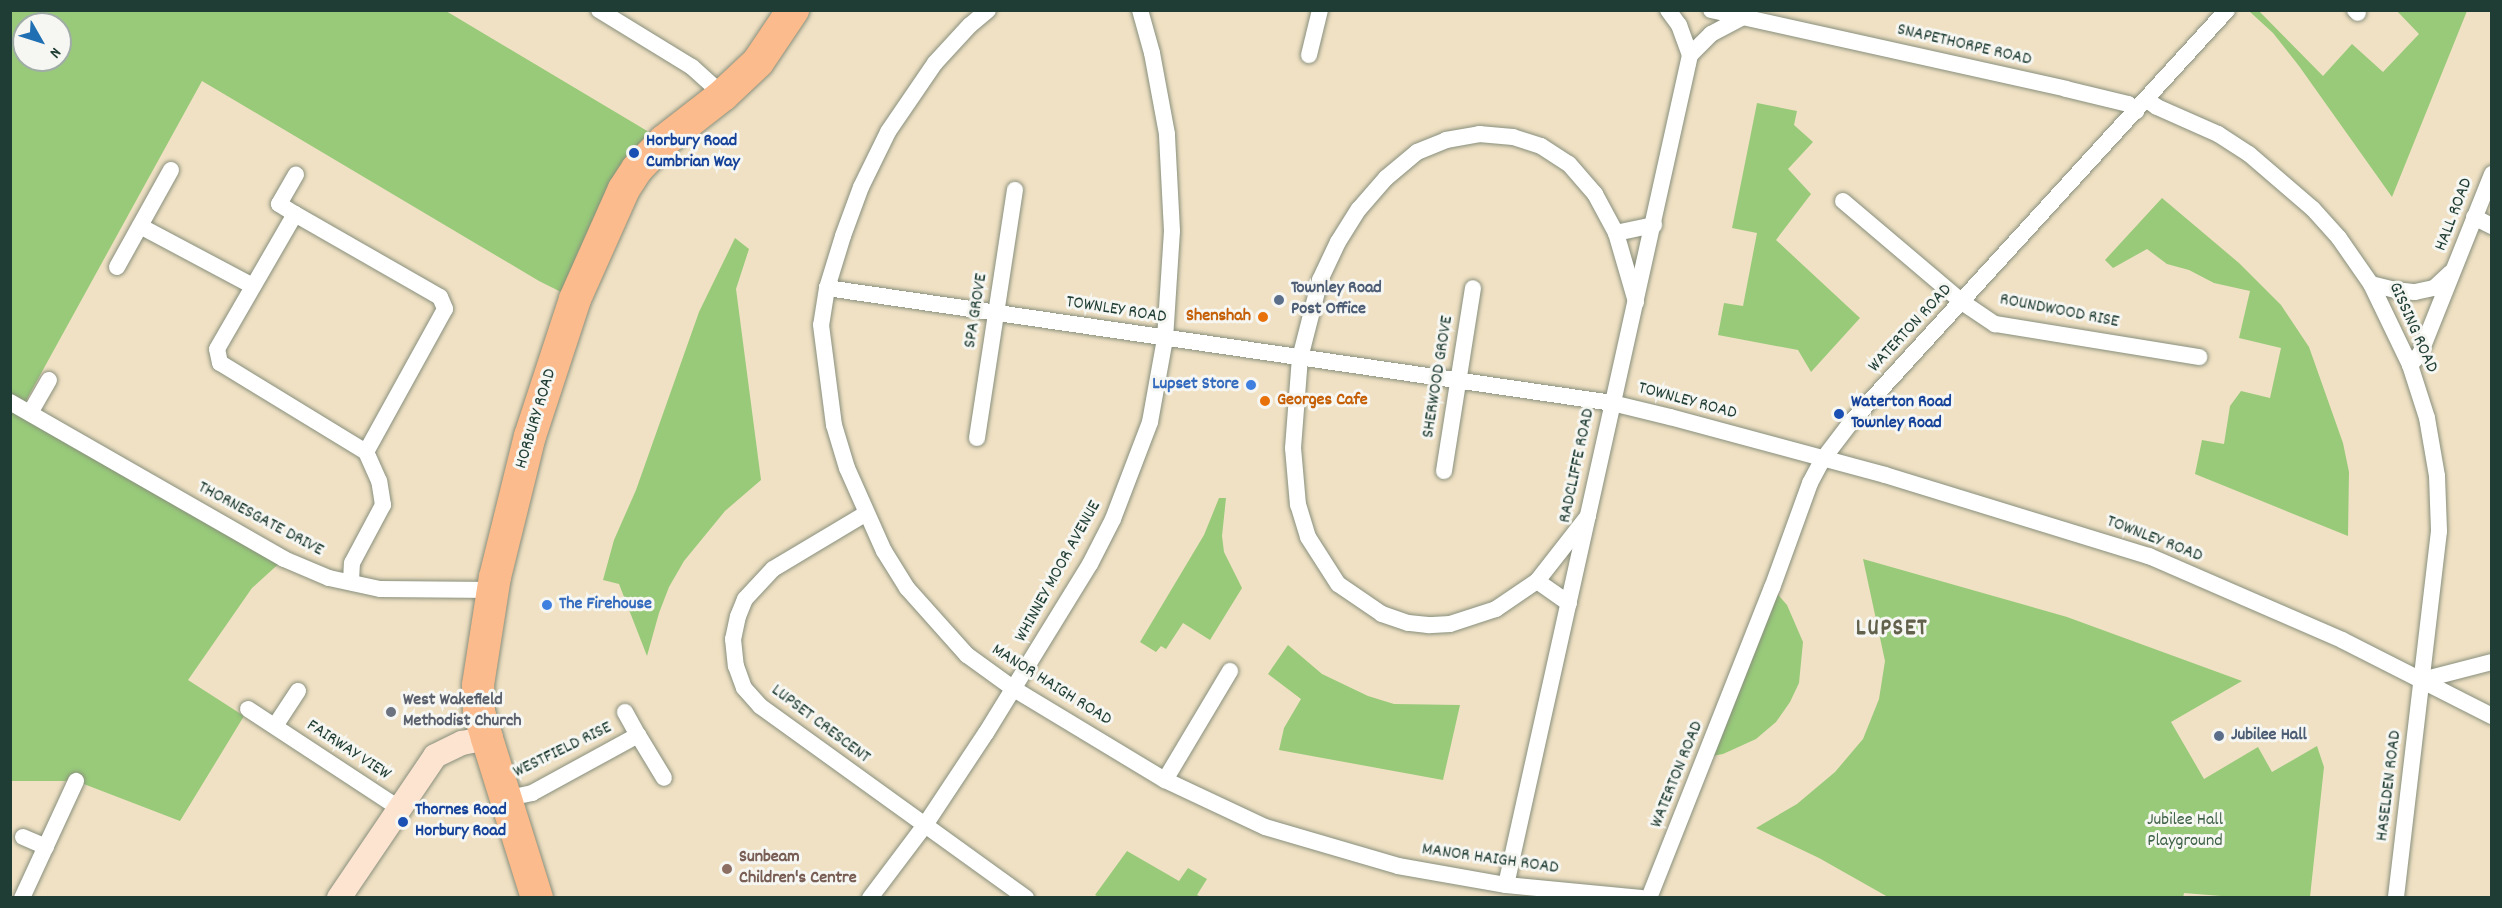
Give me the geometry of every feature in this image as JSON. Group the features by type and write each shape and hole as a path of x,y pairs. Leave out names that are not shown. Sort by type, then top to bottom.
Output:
{"highway":[{"name":"HORBURY ROAD","path":"537,897 504,799 479,711 478,685 493,590 530,436 575,299 613,209 637,170 664,141 723,96 758,62 793,10"}],"street":[{"path":"599,10 692,67 723,96"},
{"name":"MANOR HAIGH ROAD","path":"988,10 970,25 935,63 888,132 861,187 827,288 821,325 834,425 865,514 901,579 940,627 967,655 1014,689 1165,780 1265,827 1309,842 1398,866 1506,885 1641,897"},
{"name":"WHINNEY MOOR AVENUE","path":"870,897 925,825 1014,689 1090,564 1113,519 1150,422 1165,339 1172,231 1167,134 1152,53 1140,10"},
{"path":"1309,55 1320,10"},
{"path":"1668,10 1679,25 1690,55 1711,34 1743,17"},
{"name":"SNAPETHORPE ROAD","path":"1711,10 2141,106"},
{"name":"WATERTON ROAD","path":"1649,897 1768,598 1810,483 1822,459 1852,422 2227,10"},
{"name":"RADCLIFFE ROAD","path":"1506,885 1690,55"},
{"name":"GISSING ROAD","path":"2141,106 2157,108 2218,134 2280,177 2339,238 2372,284 2410,365 2427,418 2437,487 2439,531 2422,680"},
{"path":"1588,516 1537,581 1496,609 1472,618 1428,625 1408,623 1382,614 1338,584 1308,537 1298,505 1293,448 1300,358 1320,280 1338,242 1359,209 1386,178 1417,152 1446,140 1479,134 1513,137 1541,146 1569,164 1595,194 1616,233 1636,302"},
{"path":"117,267 171,170"},
{"path":"296,174 279,204 440,297 445,309 366,452"},
{"name":"HALL ROAD","path":"2410,365 2420,354 2492,174"},
{"name":"SPA GROVE","path":"976,438 1016,190"},
{"name":"ROUNDWOOD RISE","path":"1844,201 1962,302 1995,324 2199,357"},
{"path":"295,213 217,349 220,363 366,452 379,481 383,506 352,563 351,581"},
{"path":"2474,217 2492,226"},
{"path":"1616,233 1654,225"},
{"path":"140,226 253,286"},
{"name":"HALL ROAD","path":"2372,284 2415,292 2434,288 2454,270"},
{"name":"TOWNLEY ROAD","path":"827,288 1612,403 2044,522 2149,556 2342,640 2492,716"},
{"name":"SHERWOOD GROVE","path":"1444,471 1473,288"},
{"path":"30,413 49,380"},
{"name":"THORNESGATE DRIVE","path":"10,402 284,559 329,578 380,589 493,590"},
{"name":"LUPSET CRESCENT","path":"865,514 773,569 756,585 738,616 733,639 736,666 744,688 760,706 1026,897"},
{"path":"1537,581 1569,603"},
{"path":"2422,680 2492,662"},
{"path":"1165,780 1230,671"},
{"name":"HASELDEN ROAD","path":"2396,897 2422,680"},
{"name":"FAIRWAY VIEW","path":"275,726 298,691"},
{"name":"FAIRWAY VIEW","path":"248,709 399,808"},
{"name":"WESTFIELD RISE","path":"625,712 663,778"},
{"name":"WESTFIELD RISE","path":"504,799 532,793 638,735"},
{"path":"339,897 435,756 462,743 487,738"},
{"path":"22,897 76,781"},
{"path":"23,837 46,847"}],"green space":[{"path":"10,11 446,11 664,141 575,299 539,281 202,81 22,408 284,559 252,588 188,680 244,716 180,821 76,781 11,781"},
{"path":"2249,11 2259,11 2323,76 2352,44 2383,72 2419,34 2397,11 2467,11 2392,197 2299,66 2273,33"},
{"path":"1757,103 1797,111 1794,125 1813,142 1788,169 1811,194 1776,240 1860,318 1811,372 1798,350 1718,335 1724,303 1743,306 1757,233 1732,228"},
{"path":"2162,198 2239,263 2281,305 2309,347 2343,443 2349,472 2348,536 2195,474 2202,440 2224,444 2230,406 2241,391 2270,398 2281,348 2239,338 2250,291 2214,283 2189,270 2167,264 2147,249 2113,268 2105,260"},
{"path":"735,238 749,249 736,289 761,480 725,511 684,561 669,587 647,656 619,584 603,580 614,540 636,490 699,312"},
{"path":"1219,498 1226,498 1222,536 1224,552 1242,588 1210,640 1183,623 1166,649 1161,646 1156,652 1140,642 1204,535"},
{"name":"Jubilee Hall Playground","path":"1863,559 2067,617 2242,681 2171,722 2204,779 2258,747 2272,772 2317,746 2324,767 2310,897 2246,898 2184,893 2183,898 1888,897 1819,858 1756,828 1797,804 1835,772 1863,739 1879,699 1885,661"},
{"path":"1772,588 1787,605 1803,642 1799,683 1790,702 1776,722 1756,739 1723,754 1706,757"},
{"path":"1288,645 1322,674 1368,696 1394,704 1460,705 1443,780 1279,750 1284,728 1301,699 1268,674"},
{"path":"1127,851 1179,881 1188,868 1207,879 1197,895 1202,897 1099,897 1095,895"}],"place":[{"name":"Horbury Road Cumbrian Way","path":"634,153"},
{"name":"Townley Road Post Office","path":"1279,300"},
{"name":"Shenshah","path":"1263,317"},
{"name":"Lupset Store","path":"1251,385"},
{"name":"Georges Cafe","path":"1265,401"},
{"name":"Waterton Road Townley Road","path":"1839,414"},
{"name":"The Firehouse","path":"547,605"},
{"name":"West Wakefield Methodist Church","path":"391,712"},
{"name":"Jubilee Hall","path":"2219,736"},
{"name":"Thornes Road Horbury Road","path":"403,822"},
{"name":"Sunbeam Children's Centre","path":"727,869"}],"district":[{"name":"LUPSET","path":"1892,630"}]}
